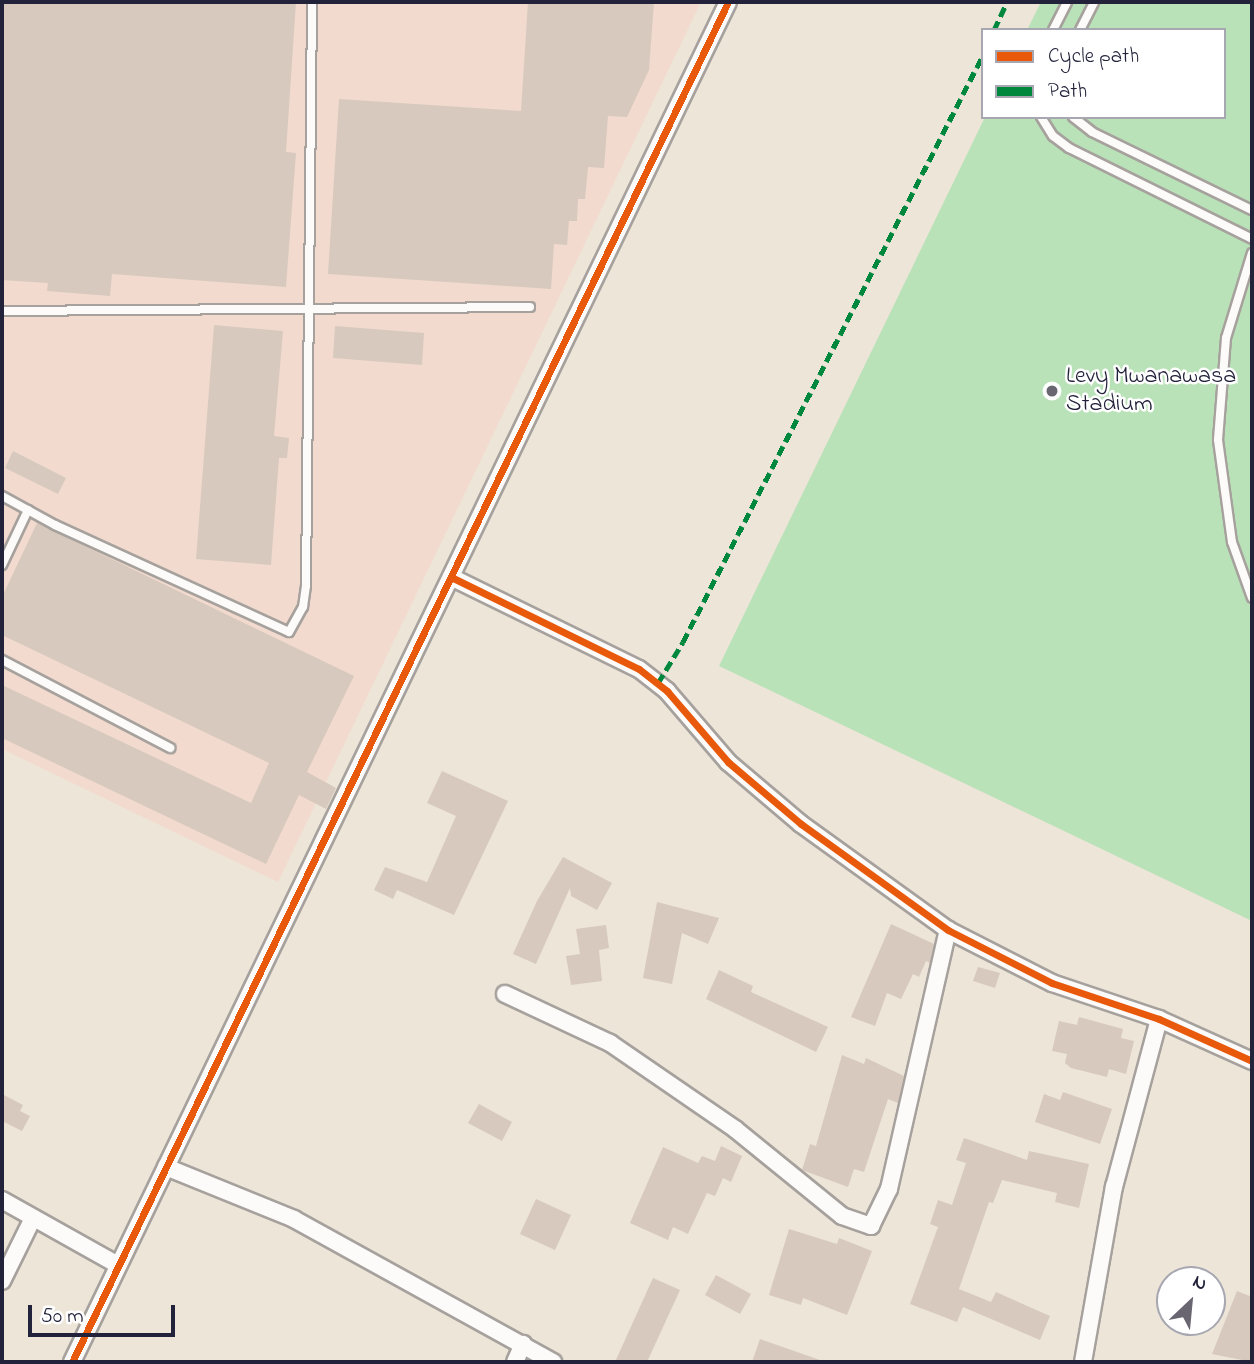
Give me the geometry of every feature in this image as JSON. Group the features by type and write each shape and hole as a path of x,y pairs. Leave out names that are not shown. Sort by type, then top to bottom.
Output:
{"street":[{"path":"72,1362 728,2"},
{"path":"451,577 639,669 667,691 728,762 801,824 948,930 1052,983 1159,1019 1252,1061"},
{"path":"505,994 610,1043 735,1129 842,1216 871,1226 889,1189 948,930"},
{"path":"1083,1362 1114,1187 1159,1019"},
{"path":"166,1167 294,1219 553,1362"},
{"path":"2,1200 32,1220 118,1265"},
{"path":"2,1281 32,1220"},
{"path":"514,1362 523,1344"}],"lane":[{"path":"2,496 289,632 303,607 306,586 312,2"},
{"path":"1054,28 1067,2"},
{"path":"1081,28 1094,2"},
{"path":"1042,119 1053,136 1069,148 1252,239"},
{"path":"1076,119 1092,132 1252,211"},
{"path":"1252,253 1226,338 1218,440 1231,542 1252,598"},
{"path":"2,311 530,306"},
{"path":"2,565 28,510"},
{"path":"2,660 170,748"}],"shaded area":[{"path":"2,2 701,2 278,882 2,749"}],"green space":[{"name":"Levy Mwanawasa Stadium","path":"1041,2 1252,2 1252,921 719,666 984,119 1226,119 1226,28 1028,28"}],"building":[{"path":"2,2 296,2 286,152 296,153 286,287 112,274 110,296 47,291 48,283 2,280"},
{"path":"528,2 654,2 649,70 627,117 608,116 604,168 588,167 585,199 578,199 577,221 569,221 567,245 554,244 551,289 328,274 339,99 521,111"},
{"path":"214,325 283,331 274,436 289,438 287,458 279,458 271,565 196,559"},
{"path":"335,326 424,333 422,365 333,358"},
{"path":"13,451 66,478 58,494 5,468"},
{"path":"37,523 354,676 307,772 336,788 326,809 299,795 266,864 2,738 2,685 251,803 269,763 2,635 2,597"},
{"path":"442,771 508,801 454,915 397,890 393,899 374,890 385,867 427,882 456,816 427,803"},
{"path":"563,857 612,883 597,910 571,896 570,888 536,964 513,954 537,901"},
{"path":"657,902 719,918 708,944 682,933 672,984 643,978"},
{"path":"891,924 934,944 930,963 926,961 919,977 913,974 901,999 887,993 875,1026 851,1017"},
{"path":"606,925 609,948 599,950 602,981 571,985 566,956 580,954 576,929"},
{"path":"978,967 1000,973 995,988 973,981"},
{"path":"719,970 753,986 751,992 828,1027 816,1052 706,999"},
{"path":"1079,1017 1123,1029 1121,1038 1134,1041 1126,1074 1109,1069 1107,1077 1071,1068 1065,1063 1067,1054 1052,1051 1059,1021 1077,1025"},
{"path":"842,1055 864,1064 866,1058 904,1076 898,1103 888,1099 864,1172 854,1169 848,1187 802,1170 810,1144 816,1146"},
{"path":"1063,1092 1112,1109 1100,1144 1035,1122 1044,1094 1060,1100"},
{"path":"2,1094 23,1105 20,1111 30,1116 22,1131 2,1121"},
{"path":"479,1104 512,1122 502,1141 468,1123"},
{"path":"964,1138 1027,1160 1029,1151 1089,1164 1079,1208 1055,1202 1057,1193 1002,1180 993,1203 989,1202 959,1289 991,1302 996,1292 1050,1316 1040,1340 963,1307 957,1322 910,1304 938,1227 930,1224 938,1200 952,1205 966,1163 956,1160"},
{"path":"721,1146 742,1156 731,1182 723,1178 715,1196 707,1193 688,1234 673,1227 668,1240 630,1223 663,1147 698,1163 702,1156 715,1161"},
{"path":"536,1199 571,1215 555,1250 520,1234"},
{"path":"789,1229 837,1244 839,1238 872,1251 847,1315 803,1298 801,1305 769,1295"},
{"path":"716,1275 751,1294 740,1314 705,1295"},
{"path":"653,1278 680,1290 647,1362 615,1362"},
{"path":"1237,1291 1252,1297 1252,1362 1212,1354 1219,1336 1226,1336 1226,1319"},
{"path":"760,1339 820,1360 752,1362"}],"marked path":[{"path":"995,28 1007,2"},
{"path":"658,683 683,642 981,59"}],"cycle path":[{"path":"72,1362 728,2"},
{"path":"451,577 639,669 667,691 728,762 801,824 948,930 1052,983 1159,1019 1252,1061"}],"place":[{"name":"Levy Mwanawasa Stadium","path":"1052,391"}]}
